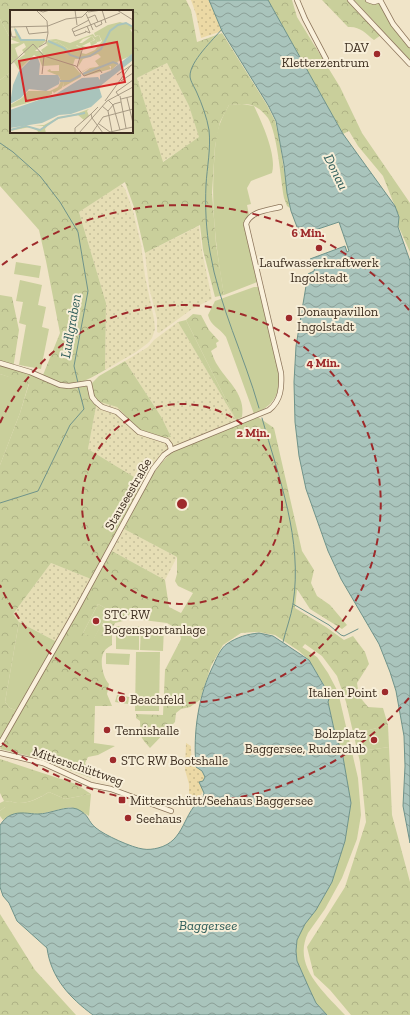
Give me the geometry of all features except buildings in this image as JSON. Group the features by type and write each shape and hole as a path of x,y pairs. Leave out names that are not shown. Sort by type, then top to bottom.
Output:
{"street":[{"path":"297,0 305,19 326,59"},
{"path":"350,0 410,64"},
{"path":"368,0 374,2 380,0 393,24 410,45"},
{"name":"Stauseestraße","path":"0,744 77,609 154,469 164,455 171,450 269,410 278,398 282,387 281,373 246,224 252,215 280,207"},
{"path":"0,363 30,372 54,383 65,386 89,383 92,398 102,407 117,412 138,432 167,441 171,450"},
{"name":"Mitterschüttweg","path":"0,753 43,763 91,785 111,789 171,811"}],"shaded area":[{"path":"167,63 189,106 200,137 162,162 137,78"},
{"path":"121,184 125,189 133,211 141,244 145,276 155,329 152,338 148,343 136,352 105,370 106,303 79,212"},
{"path":"199,226 202,251 212,299 192,309 159,333 157,332 157,319 149,287 145,253"},
{"path":"178,322 236,420 169,449 161,455 144,483 88,449 97,401 117,407 140,430 164,438 171,437 162,418 125,361 148,347 154,340"},
{"path":"124,529 177,557 165,580 112,551"},
{"path":"51,563 91,579 57,642 19,622 13,614"}],"green space":[{"path":"0,0 186,0 191,10 197,42 222,33 267,105 275,121 279,138 290,208 287,206 284,198 274,135 267,116 251,105 229,105 220,122 215,146 212,193 216,244 224,295 215,297 203,250 200,225 145,253 135,210 125,182 79,212 106,303 105,370 76,384 69,385 57,383 43,375 60,333 39,230 0,186 0,80 10,73 10,133 133,133 133,10 10,10 10,38 0,19","holes":["167,63 189,106 199,137 163,162 137,78"]},
{"path":"268,0 292,0 297,17 340,87 362,133 410,203 410,252 397,223 399,217 383,176 358,146 349,131 343,134"},
{"path":"322,0 348,0 381,35 374,40 359,29 348,27"},
{"path":"354,0 365,0 371,4 380,3 392,25 410,48 410,60"},
{"path":"0,19 10,38 10,73 0,80"},
{"path":"242,104 254,106 271,148 273,166 272,173 251,181 247,188 251,204 247,205 249,215 244,226 257,282 224,295 217,245 213,198 216,137 219,126 229,105"},
{"path":"16,262 41,266 39,278 14,274"},
{"path":"20,280 42,285 38,305 46,307 42,327 49,329 41,369 19,365 26,325 19,323 23,302 16,301"},
{"path":"254,287 258,287 260,289 280,380 279,387 272,402 254,414 226,337 213,325 208,315 215,301"},
{"path":"0,295 12,297 19,330 13,369 38,376 59,387 91,384 99,376 125,361 162,418 171,437 164,438 140,430 117,407 97,401 88,449 144,483 91,579 51,563 13,614 19,622 5,702 10,708 18,711 0,740 0,465 20,413 29,384 0,374"},
{"path":"193,314 201,315 209,330 219,341 216,343 217,347 211,351 217,364 239,395 243,409 242,417 236,420 186,320"},
{"path":"186,320 236,420 178,322"},
{"path":"0,374 29,383 20,413 0,465"},
{"path":"258,417 274,428 302,551 314,570 311,583 317,596 330,605 347,625 342,629 310,609 297,589 295,608 344,640 353,636 365,652 369,664 357,683 359,696 368,707 383,708 388,725 358,733 361,751 389,747 392,815 410,882 410,1015 351,1015 330,990 314,975 307,947 345,887 366,822 360,762 346,702 337,676 322,656 305,644 299,651 275,635 258,632 241,633 223,645 211,666 200,700 190,707 181,709 176,713 175,722 150,748 141,735 140,721 136,718 136,714 163,715 165,670 181,639 179,630 167,623 143,620 131,613 123,621 115,623 112,629 112,645 105,650 103,655 102,669 109,684 107,694 112,706 95,706 94,743 115,746 98,755 88,757 85,763 91,778 37,758 0,749 112,551 165,580 169,607 181,613 193,593 178,586 175,581 177,574 177,557 124,529 139,498 158,467 174,451","holes":["98,604 109,610 94,638 83,633"]},
{"name":"STC RW Bogensportanlage","path":"98,604 109,610 94,639 83,633"},
{"path":"19,622 57,642 18,711 10,708 5,702"},
{"path":"116,626 139,626 139,650 116,649"},
{"path":"141,627 164,627 163,651 140,650"},
{"path":"302,647 317,657 328,673 338,692 358,778 361,815 357,839 342,878 325,909 308,933 304,945 304,956 307,967 313,978 320,988 345,1015 327,1015 316,1003 297,961 297,940 305,924 316,910 332,882 345,841 351,803 328,702 330,695 309,660 299,651"},
{"path":"136,652 160,652 159,711 135,711"},
{"path":"106,653 130,654 129,665 106,664"},
{"name":"Beachfeld","path":"117,695 129,697 128,704 115,702"},
{"name":"Bolzplatz Baggersee, Ruderclub","path":"388,725 389,747 361,751 358,733"},
{"path":"0,759 76,784 91,794 65,799 49,792 35,800 25,803 15,803 10,801 5,802 5,807 0,811 0,803 4,801 0,793"},
{"path":"49,792 65,799 91,794 89,816 70,807 39,814 21,813 11,815 3,820 0,816 0,811 5,807 4,802 10,801 15,803 25,803 35,800"},
{"path":"0,914 35,970 76,1015 0,1015"}],"sand":[{"path":"191,0 209,0 222,31 201,38 196,14"},
{"path":"186,743 191,746 193,762 205,777 203,781 204,793 202,792 200,797 191,796 189,793 189,784 185,770"}],"water":[{"name":"Donau","path":"209,0 268,0 343,134 395,206 399,217 398,227 410,261 410,843 403,806 405,766 404,736 396,691 379,644 341,579 328,551 306,489 299,456 295,422 294,382 296,346 308,274 314,271 315,267 310,259 345,246 347,252 349,251 339,222 300,235 291,211 287,193 284,165 276,121 268,105 222,31"},
{"name":"Baggersee","path":"259,633 273,636 309,660 330,696 328,702 334,729 343,757 351,803 345,841 332,882 316,910 305,924 297,940 296,951 297,961 316,1003 327,1015 93,1015 69,994 57,978 49,959 47,948 17,921 9,903 3,896 0,887 0,825 6,818 14,814 43,814 73,808 81,811 100,831 126,844 138,848 158,848 174,839 191,811 203,798 204,793 199,782 203,781 205,777 202,771 196,767 195,741 200,701 209,676 221,650 225,646 239,638"}],"waterway":[{"path":"222,29 198,57 191,70 190,76 202,106 209,130 210,144 206,185 206,210 209,244 214,272 219,292 259,408"},
{"name":"Ludlgraben","path":"0,143 13,152 40,176 60,202 78,232 88,291 74,366 78,383"},
{"name":"Ludlgraben","path":"0,503 38,491 70,425 84,409 78,386"},
{"path":"262,418 288,510 295,556 293,604 283,642"},
{"path":"293,604 329,625 341,635 344,636 358,629"}],"place":[{"name":"DAV Kletterzentrum","path":"377,54"},
{"name":"Laufwasserkraftwerk Ingolstadt","path":"319,248"},
{"name":"Donaupavillon Ingolstadt","path":"289,318"},
{"name":"STC RW Bogensportanlage","path":"96,621"},
{"name":"Italien Point","path":"385,692"},
{"name":"Beachfeld","path":"122,699"},
{"name":"Tennishalle","path":"107,730"},
{"name":"Bolzplatz Baggersee, Ruderclub","path":"374,740"},
{"name":"STC RW Bootshalle","path":"113,760"},
{"name":"Mitterschütt/Seehaus Baggersee","path":"122,800"},
{"name":"Seehaus","path":"128,818"}]}
